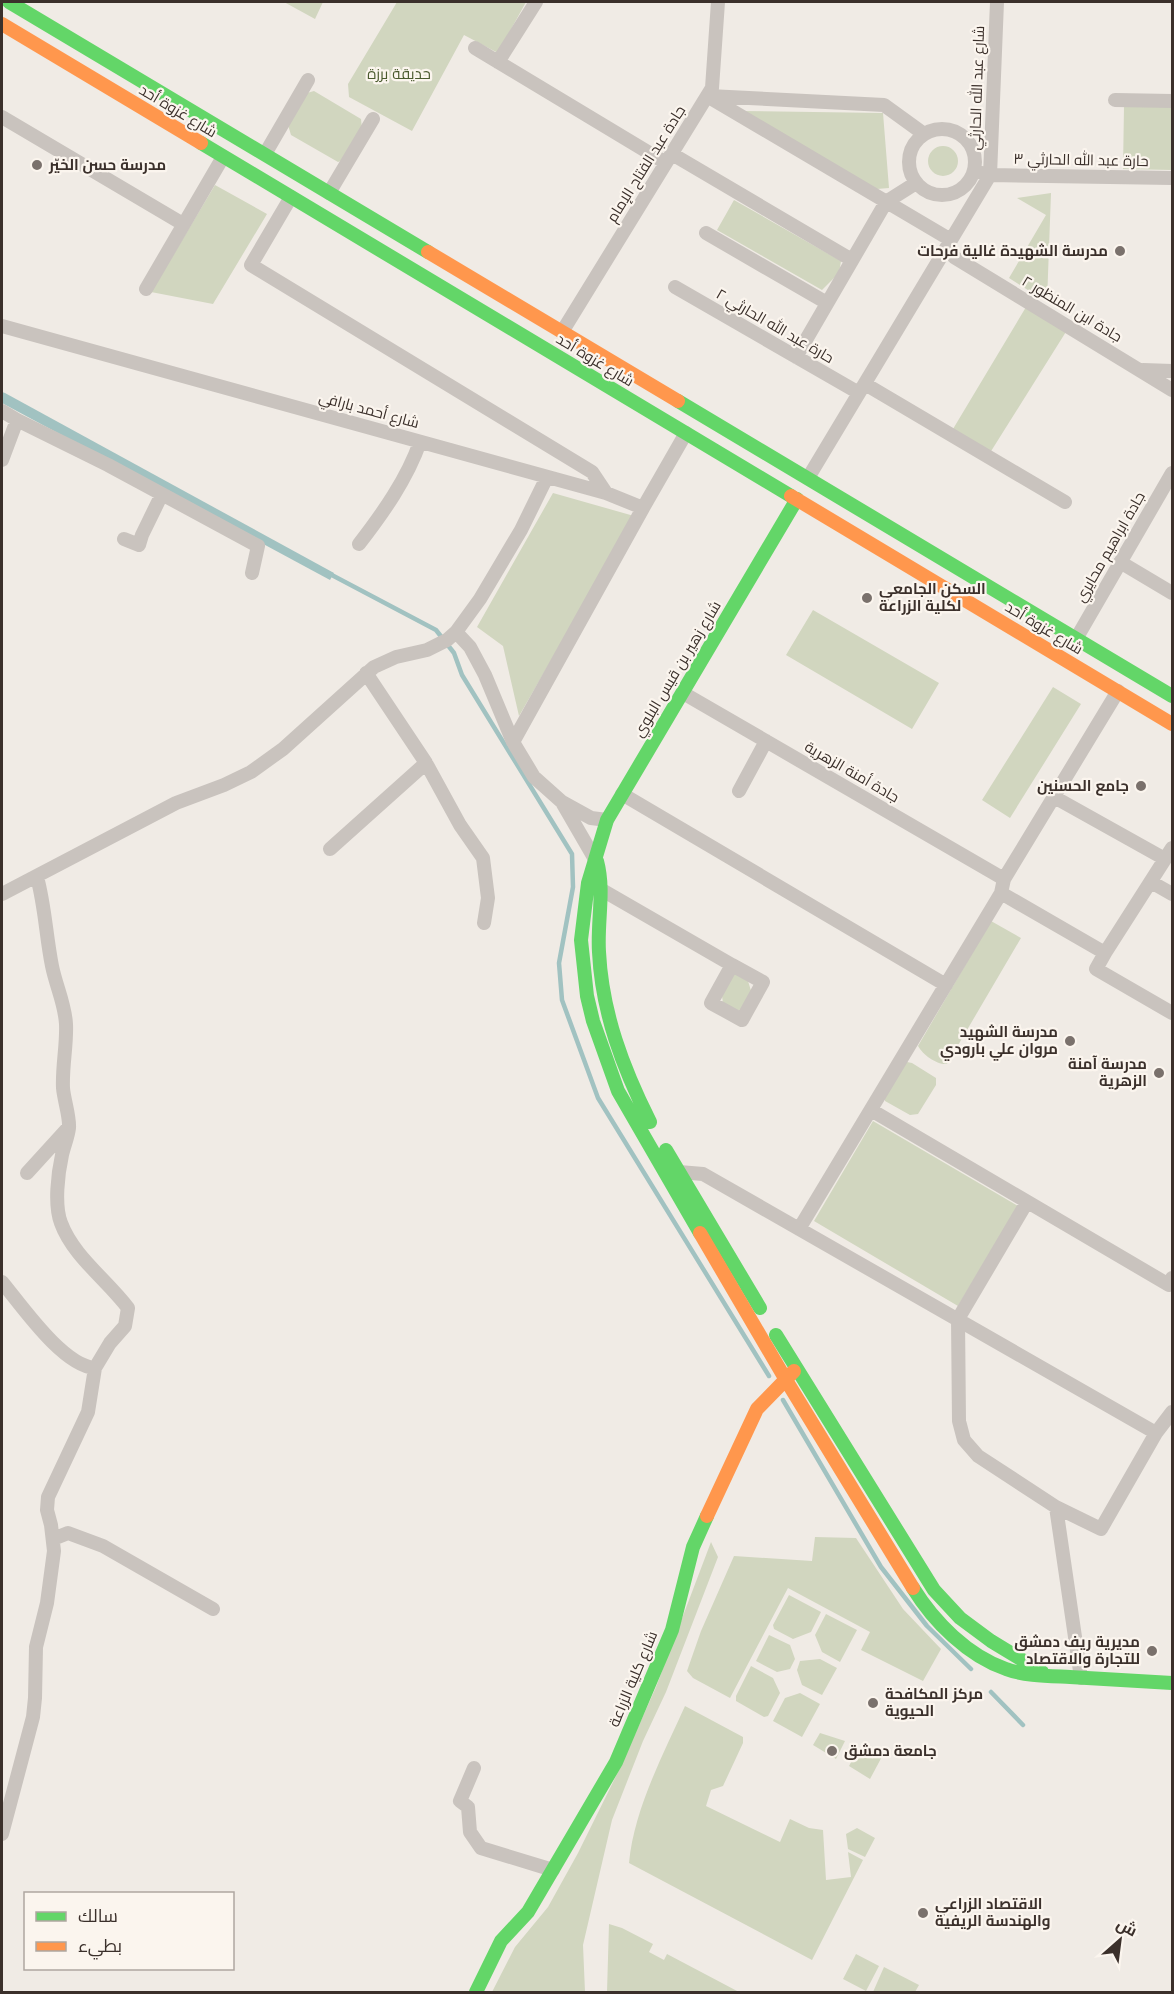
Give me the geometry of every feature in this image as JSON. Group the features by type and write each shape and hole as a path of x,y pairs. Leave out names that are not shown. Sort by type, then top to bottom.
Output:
{"main road":[{"name":"شارع غزوة أحد","path":"9,2 1173,696"},
{"name":"شارع غزوة أحد","path":"2,24 1173,724"},
{"name":"شارع زهير بن قيس البلوي","path":"797,499 607,820 588,883 581,940 587,996 604,1056 618,1091 642,1134 786,1380 920,1599 949,1633 981,1657 1007,1670 1049,1676 1173,1683"},
{"path":"596,861 601,875 602,890 597,941 600,969 608,1019 632,1088 796,1369 934,1590 960,1618 991,1641 1049,1676"},
{"name":"شارع كلية الزراعة","path":"476,1992 501,1941 528,1912 616,1762 672,1630 693,1547 757,1409 796,1369"}],"street":[{"path":"498,62 536,2"},
{"name":"جادة عبد الفتاح الإمام","path":"562,332 712,88 718,2"},
{"name":"شارع عبد الله الحارثي","path":"990,175 997,2"},
{"path":"475,48 852,261"},
{"path":"265,154 308,80"},
{"path":"707,96 884,105 924,134"},
{"path":"707,96 951,240"},
{"path":"1115,100 1173,101"},
{"path":"2,117 183,224"},
{"path":"329,193 373,119"},
{"path":"946,129 957,132 972,148 975,170 964,188 945,196 934,195 916,183 911,174 910,152 924,134 946,129"},
{"path":"146,289 223,157"},
{"name":"حارة عبد الله الحارثي ٣","path":"975,170 990,175 1173,178"},
{"path":"808,478 990,175"},
{"path":"796,357 886,202 916,183"},
{"path":"291,197 251,265 591,472 606,493"},
{"path":"706,233 827,303"},
{"name":"جادة ابن المنظور ٢","path":"954,256 1173,390"},
{"name":"حارة عبد الله الحارثي ٢","path":"675,287 796,357 862,389 1065,502"},
{"name":"شارع أحمد بارافي","path":"2,326 606,493 643,508"},
{"path":"1140,370 1173,371"},
{"path":"2,411 258,546 252,573"},
{"path":"2,460 17,420"},
{"path":"513,742 686,433"},
{"path":"359,544 401,482 414,460 420,442"},
{"name":"جادة ابراهيم محايري","path":"1076,639 1173,473"},
{"path":"2,894 176,803 251,772 283,749 374,667 396,657 427,650 452,636 480,598 515,540 547,477"},
{"path":"124,539 139,545 162,494"},
{"path":"1120,562 1173,593"},
{"path":"452,636 470,647 513,742 534,777 562,802 591,818 607,820"},
{"path":"366,673 426,763 460,825 483,858 488,898 484,923"},
{"path":"799,1229 946,985 1054,796 1118,691"},
{"name":"جادة أمنة الزهرية","path":"683,693 766,741 1002,886 1105,953"},
{"path":"739,791 766,741"},
{"path":"330,849 426,763"},
{"path":"622,794 946,985"},
{"path":"1054,796 1169,854 1096,969 1173,1013"},
{"path":"562,802 596,861"},
{"path":"2,1834 33,1717 36,1647 47,1603 54,1551 48,1497 88,1412 95,1368 110,1343 125,1326 128,1308 66,1236 59,1219 58,1191 69,1126 63,1086 66,1026 65,1011 53,969 44,906 37,877"},
{"path":"1151,882 1173,894"},
{"path":"602,890 732,965"},
{"path":"871,1110 1169,1285 1173,1278"},
{"path":"27,1173 69,1126"},
{"path":"679,1172 703,1174 1156,1433"},
{"path":"1026,1202 958,1319 959,1421 964,1440 978,1456 1056,1507 1101,1528 1156,1433 1173,1412"},
{"path":"2,1282 48,1338 78,1364 95,1368"},
{"path":"1056,1507 1081,1678"},
{"path":"53,1539 68,1533 103,1545 213,1609"},
{"path":"474,1768 460,1801 468,1807 470,1832 481,1848 553,1870"}],"green space":[{"path":"284,2 323,2 315,19"},
{"name":"حديقة برزة","path":"397,2 526,2 498,53 464,35 412,131 349,97 348,84"},
{"path":"314,91 361,119 362,129 343,160 338,162 291,135 288,125 307,93"},
{"path":"1124,106 1172,107 1172,170 1123,169"},
{"path":"738,111 883,113 889,188 877,189"},
{"path":"943,146 949,147 957,155 957,167 949,175 943,176 937,175 929,167 928,161 929,155 937,147"},
{"path":"215,185 267,214 213,304 151,292"},
{"path":"1051,193 1047,302 1009,278 1046,215 1017,198"},
{"path":"734,200 841,261 839,273 822,290 717,230"},
{"path":"1029,302 1069,327 988,456 950,434"},
{"path":"553,493 634,516 519,716 503,646 477,627"},
{"path":"813,610 939,683 912,729 786,655"},
{"path":"1053,687 1081,704 1010,818 982,800"},
{"path":"991,921 1021,938 947,1064 939,1063 927,1056 918,1046"},
{"path":"733,973 748,981 752,994 742,1009 736,1011 723,1003 722,996"},
{"path":"907,1062 936,1078 936,1085 918,1114 910,1115 885,1101 885,1092"},
{"path":"873,1121 1018,1206 958,1306 814,1221"},
{"path":"815,1537 856,1538 903,1609 941,1649 923,1681 861,1650 870,1632 788,1588 730,1698 693,1678 687,1671 701,1631 734,1556 812,1561"},
{"path":"711,1542 718,1557 666,1692 643,1741 612,1820 583,1945 585,1992 492,1992 515,1947 548,1907 619,1770 656,1687"},
{"path":"789,1595 821,1612 811,1632 793,1639 774,1629 773,1625"},
{"path":"826,1614 857,1630 840,1662 822,1652 815,1635"},
{"path":"769,1635 790,1645 795,1659 790,1669 777,1672 756,1661"},
{"path":"820,1659 837,1668 822,1695 802,1685 797,1670 800,1661"},
{"path":"751,1666 773,1678 780,1693 768,1716 764,1717 736,1701 736,1696"},
{"path":"800,1693 820,1704 802,1737 773,1721 785,1698"},
{"path":"685,1706 743,1737 743,1743 723,1786 711,1790 706,1806 780,1842 790,1819 809,1828 823,1830 826,1880 851,1877 848,1852 863,1860 812,1960 629,1863 643,1803"},
{"path":"820,1733 845,1741 836,1759 813,1745"},
{"path":"885,1751 870,1779 849,1766 856,1753"},
{"path":"857,1828 875,1838 865,1857 848,1849 846,1834"},
{"path":"609,1924 653,1944 649,1952 664,1960 667,1954 739,1992 607,1992"},
{"path":"856,1954 879,1966 866,1991 843,1979"},
{"path":"884,1967 919,1985 915,1992 873,1992"}],"water":[{"path":"2,392 334,573 330,580 2,403"}],"waterway":[{"path":"328,573 436,630 454,653 462,675 572,854 573,887 559,963 562,1000 598,1098 769,1376"},
{"path":"783,1400 881,1567 927,1626 971,1669"},
{"path":"991,1692 1023,1725"}],"traffic: fast":[{"path":"9,2 428,252"},
{"path":"201,143 791,496"},
{"path":"678,401 1172,696"},
{"path":"700,1233 618,1091 593,1021 587,996 581,940 588,883 607,820 797,499"},
{"path":"597,861 601,895 599,952 604,997 623,1061 650,1122"},
{"path":"666,1150 760,1308"},
{"path":"776,1335 934,1590 960,1618 991,1641 1042,1672"},
{"path":"476,1992 501,1941 528,1912 616,1762 672,1630 693,1547 707,1516"},
{"path":"913,1588 931,1613 965,1647 1006,1669 1038,1675 1172,1683"}],"traffic: slow":[{"path":"2,24 201,143"},
{"path":"428,252 678,401"},
{"path":"791,496 1172,724"},
{"path":"700,1233 786,1380 913,1588"},
{"path":"707,1516 757,1409 794,1371"}],"place":[{"name":"مدرسة حسن الخيّر","path":"37,165"},
{"name":"مدرسة الشهيدة غالية فرحات","path":"1120,251"},
{"name":"السكن الجامعي لكلية الزراعة","path":"867,598"},
{"name":"جامع الحسنين","path":"1141,786"},
{"name":"مدرسة الشهيد مروان علي بارودي","path":"1070,1041"},
{"name":"مدرسة آمنة الزهرية","path":"1159,1073"},
{"name":"مديرية ريف دمشق للتجارة والاقتصاد","path":"1152,1651"},
{"name":"مركز المكافحة الحيوية","path":"873,1703"},
{"name":"جامعة دمشق","path":"832,1751"},
{"name":"الاقتصاد الزراعي والهندسة الريفية","path":"923,1913"}]}
